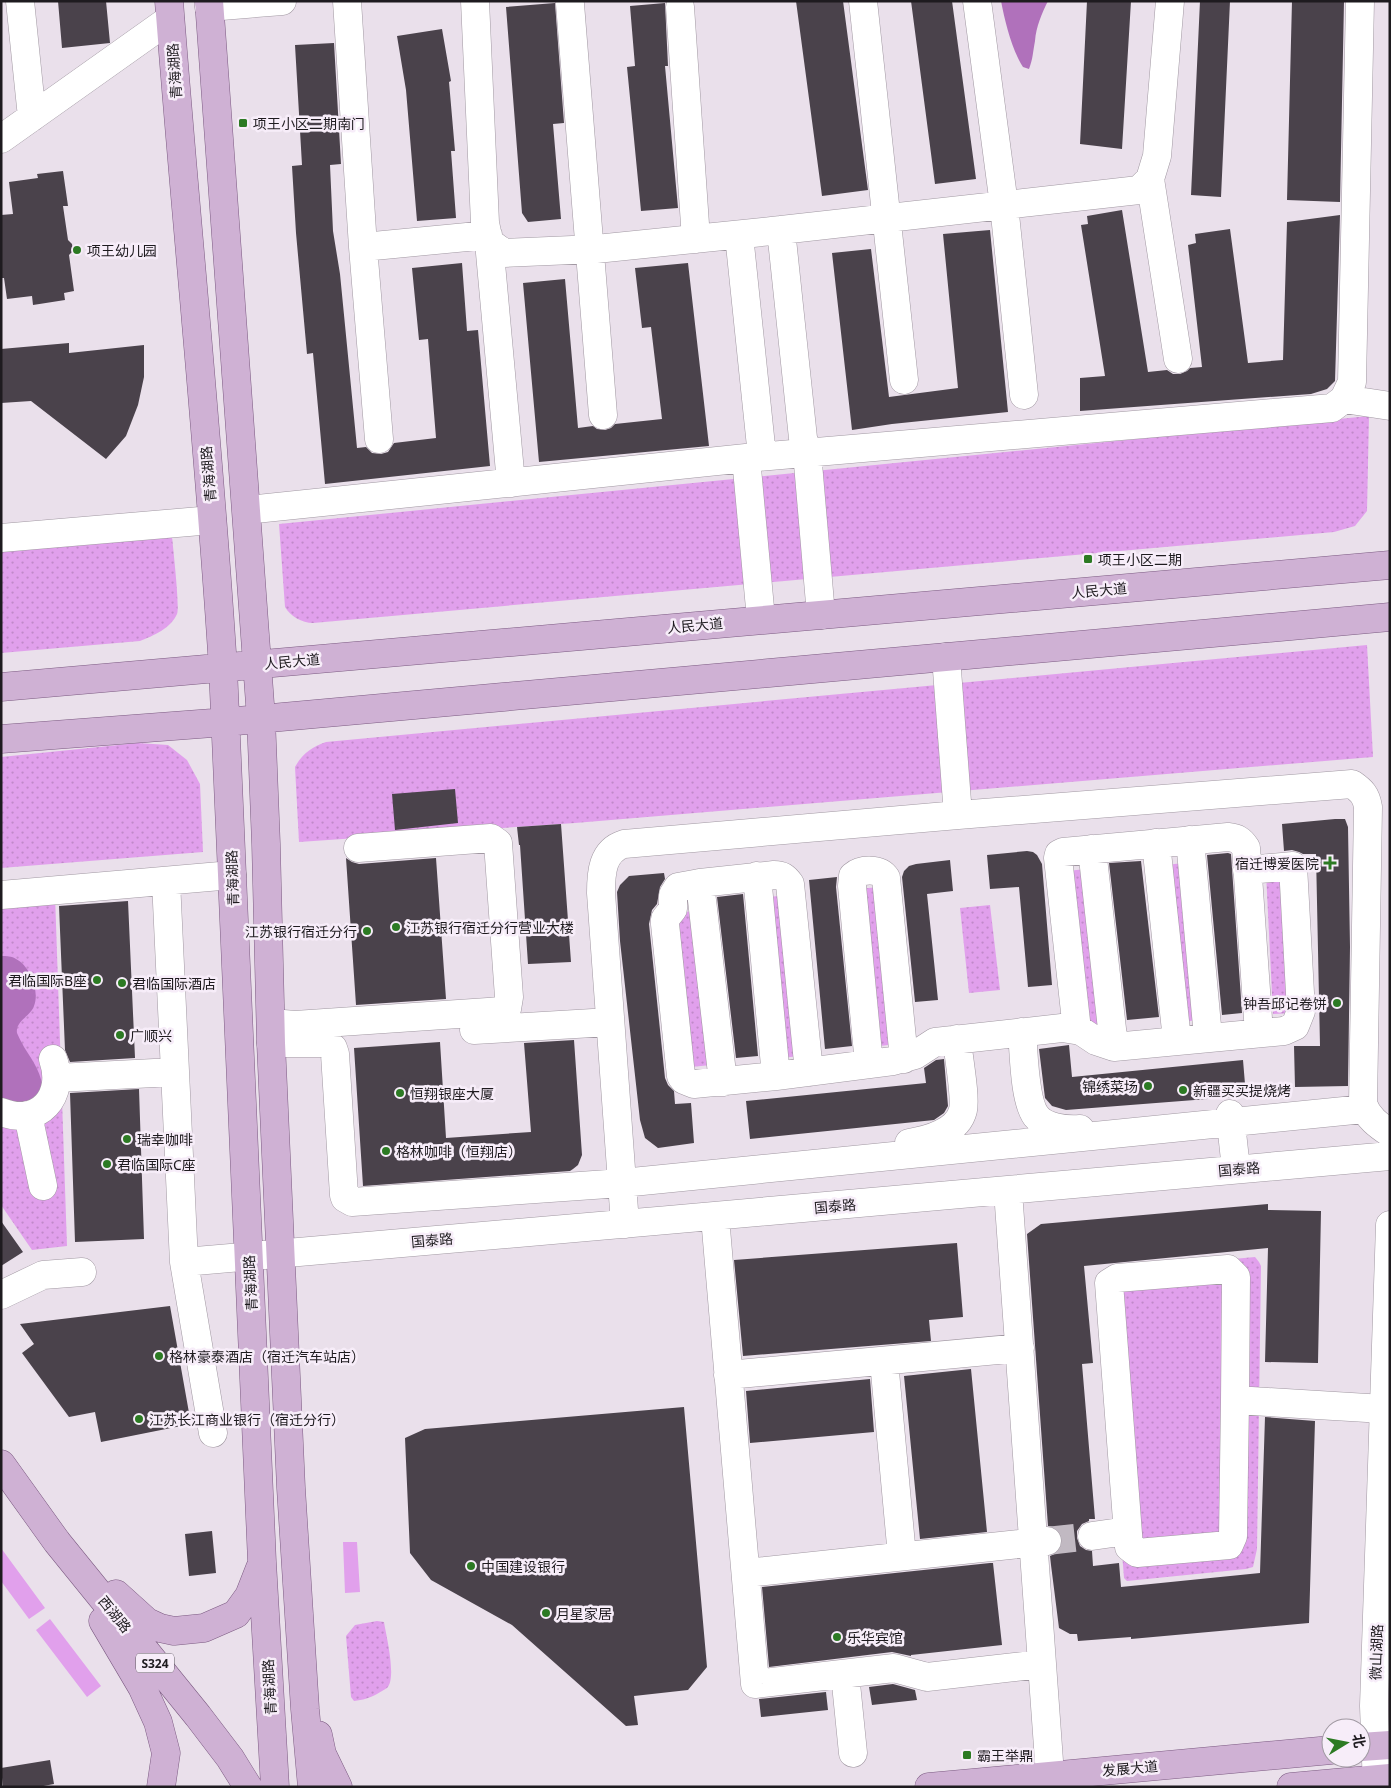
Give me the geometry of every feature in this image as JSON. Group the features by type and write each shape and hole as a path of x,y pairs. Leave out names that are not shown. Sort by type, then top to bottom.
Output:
{"main road":[{"path":"209,4 258,664 266,844 271,1033 290,1478 312,1787"},
{"name":"青海湖路","path":"170,10 223,668 262,1562 275,1787"},
{"name":"人民大道","path":"1,687 1390,565"},
{"path":"1,739 226,722 1390,617"},
{"name":"西湖路","path":"1,1464 57,1542 198,1716 230,1758 248,1787"},
{"path":"57,1542 147,1622 174,1631 204,1628 236,1614 250,1596 262,1562"},
{"path":"57,1542 142,1687 158,1722 166,1753 161,1787"},
{"path":"299,1624 322,1754 338,1787"},
{"name":"发展大道","path":"929,1787 1321,1751"},
{"path":"1291,1787 1382,1781"}],"street":[{"path":"20,1 32,117"},
{"path":"209,4 282,1"},
{"path":"347,1 363,247 379,439"},
{"path":"475,1 484,203 511,482"},
{"path":"863,1 904,380"},
{"path":"977,1 1004,205 1024,396"},
{"path":"363,247 488,238 504,253 589,249 781,230 1139,190 1150,179 1158,156 1170,1"},
{"path":"246,510 807,452 1332,408 1344,399 1352,382 1360,1"},
{"path":"570,4 603,415"},
{"path":"680,7 696,239"},
{"path":"1,139 170,10"},
{"path":"1150,179 1178,358"},
{"path":"781,230 803,438 807,452 821,615"},
{"path":"739,234 754,457 761,620"},
{"path":"1344,399 1390,406"},
{"path":"1,538 212,520"},
{"path":"946,657 958,815"},
{"path":"625,1224 601,893 601,874 606,858 616,846 624,844 1352,784 1361,790 1366,797 1368,807 1364,1107 1373,1120 1390,1133"},
{"path":"1076,1030 1059,854 1062,852 1228,837 1237,838 1246,848 1259,1033"},
{"path":"271,1033 295,1025 503,1011 507,1009 509,997 498,843 491,838 358,848"},
{"path":"1190,840 1208,1037"},
{"path":"1156,843 1177,1040"},
{"path":"1092,849 1114,1047"},
{"path":"809,1072 790,884 784,876 779,875 757,876 678,887 673,894 673,909 665,921 681,1076 684,1080 694,1084 776,1076 809,1072 904,1059 915,1056 935,1042 1062,1028 1081,1031 1096,1041 1114,1047 1284,1031 1295,1026 1301,1011 1293,866 1247,870"},
{"path":"869,1064 852,886 853,876 861,872 879,871 886,878 904,1059"},
{"path":"1,895 232,875"},
{"path":"757,876 776,1076"},
{"path":"166,881 184,1262 213,1433"},
{"path":"700,883 722,1082"},
{"path":"386,1036 610,1022"},
{"path":"1022,1032 1029,1097 1032,1107 1037,1117 1055,1127 1076,1129 1364,1107"},
{"path":"271,1033 324,1043 333,1048 335,1054 344,1195 348,1201 359,1202 488,1194 583,1185 622,1176 1231,1118"},
{"path":"748,1164 803,1153 921,1141 934,1138 950,1128 960,1117 964,1102 957,1039"},
{"path":"1,1112 11,1115 28,1115 46,1106 53,1096 55,1069 174,1072"},
{"path":"28,1115 43,1186"},
{"path":"1231,1118 1236,1169"},
{"name":"国泰路","path":"184,1262 1390,1156"},
{"path":"748,1164 752,1213"},
{"path":"1008,1191 1020,1348 1040,1542 1042,1664 1050,1775"},
{"path":"488,1194 492,1235"},
{"path":"715,1216 755,1684 894,1668 926,1678 1042,1664"},
{"name":"微山湖路","path":"1382,1781 1375,1688 1390,1225"},
{"path":"1228,1269 1236,1276 1235,1400 1233,1536 1229,1545 1137,1553 1129,1547 1109,1282 1117,1278 1228,1269"},
{"path":"1,1295 43,1275 82,1272"},
{"path":"728,1375 1020,1348"},
{"path":"884,1361 902,1556"},
{"path":"1235,1400 1384,1409"},
{"path":"1092,1536 1128,1531"},
{"path":"746,1573 1040,1542"},
{"path":"846,1674 853,1753"}],"shaded area":[{"path":"1001,1 1048,1 1038,25 1029,69 1023,67 1015,52"},
{"path":"1369,416 1367,511 1355,526 1334,532 313,623 297,618 285,607 279,524"},
{"path":"172,536 178,609 171,623 161,631 140,641 1,653 1,551"},
{"path":"1367,645 1373,757 575,823 299,842 295,767 308,752 326,742"},
{"path":"138,743 168,745 187,760 200,784 203,852 1,868 1,757"},
{"path":"1184,863 1199,1020 1180,1022 1165,865"},
{"path":"1086,869 1103,1024 1084,1027 1067,871"},
{"path":"1287,872 1294,1013 1273,1014 1266,873"},
{"path":"880,887 895,1044 873,1047 857,889"},
{"path":"55,895 67,1246 32,1250 1,1205 1,900"},
{"path":"784,895 800,1056 781,1058 764,898"},
{"path":"990,905 1000,990 969,993 960,908"},
{"path":"694,911 711,1065 691,1067 674,913"},
{"path":"1,956 13,957 21,962 26,967 35,986 36,1000 34,1006 18,1025 17,1029 24,1047 37,1068 43,1092 27,1106 1,1100"},
{"path":"1255,1257 1261,1266 1257,1549 1253,1567 1127,1581 1124,1578 1101,1286 1113,1270"},
{"path":"343,1542 357,1542 360,1592 345,1593"},
{"path":"1,1548 45,1608 29,1619 1,1581"},
{"path":"50,1619 101,1686 87,1697 36,1630"},
{"path":"377,1621 384,1622 391,1666 390,1683 387,1688 377,1694 366,1699 354,1701 351,1697 346,1636 355,1625"}],"building":[{"path":"58,1 106,1 110,43 62,48"},
{"path":"796,1 843,1 868,190 822,196"},
{"path":"911,1 952,1 976,179 935,184"},
{"path":"1087,1 1131,1 1122,149 1080,144"},
{"path":"1200,1 1230,1 1221,197 1191,195"},
{"path":"1292,1 1344,1 1340,202 1287,200"},
{"path":"555,3 564,123 553,124 561,219 528,222 522,213 506,7"},
{"path":"665,3 668,66 665,66 678,208 641,211 627,67 635,66 630,6"},
{"path":"442,29 451,81 449,82 455,151 451,151 456,218 417,221 406,90 397,36"},
{"path":"334,43 341,164 330,165 333,231 340,274 357,448 366,447 372,453 381,454 388,452 394,443 436,438 428,339 419,340 412,268 462,263 467,331 478,330 490,466 325,484 313,353 307,354 292,166 302,165 295,45"},
{"path":"63,171 68,206 63,206 68,240 72,244 73,251 69,255 74,291 64,293 65,300 33,305 32,296 7,299 4,278 1,278 1,215 13,214 9,182 38,178 37,174"},
{"path":"1122,210 1148,372 1167,370 1173,374 1180,374 1190,368 1202,367 1188,245 1196,243 1195,234 1230,229 1248,363 1283,360 1287,222 1340,215 1335,381 1327,389 1311,394 1080,411 1080,378 1105,376 1081,225 1088,224 1087,216"},
{"path":"990,230 1008,412 852,430 832,253 871,249 889,397 958,388 943,234"},
{"path":"688,263 709,446 539,462 523,283 565,279 578,428 593,426 597,429 605,430 615,424 662,419 651,327 642,328 635,268"},
{"path":"69,343 69,353 144,345 144,377 138,405 126,436 106,459 31,401 1,403 1,349"},
{"path":"455,789 458,823 395,830 392,794"},
{"path":"1345,819 1348,827 1350,947 1348,1086 1295,1087 1294,1046 1320,1046 1316,854 1303,854 1292,850 1284,851 1282,824"},
{"path":"561,824 571,962 528,964 520,845 517,827"},
{"path":"1027,851 1037,855 1042,864 1052,985 1028,987 1019,887 990,889 987,855"},
{"path":"1231,854 1242,1013 1222,1015 1207,855"},
{"name":"江苏银行宿迁分行营业大楼","path":"346,858 359,864 436,858 446,999 356,1005"},
{"path":"950,860 953,891 927,894 938,1000 915,1002 902,877 904,871 909,866"},
{"path":"1141,861 1159,1017 1127,1020 1109,863"},
{"path":"664,873 665,879 660,887 657,904 652,910 649,924 665,1078 668,1085 674,1091 675,1104 691,1103 694,1143 658,1148 645,1138 640,1120 620,941 617,892 620,885 629,876"},
{"path":"837,877 836,887 852,1046 825,1049 809,880"},
{"path":"743,894 758,1056 736,1058 717,897"},
{"name":"君临国际B座","path":"128,901 135,1058 70,1062 65,1050 59,906"},
{"path":"574,1040 582,1155 578,1165 573,1169 570,1171 363,1186 354,1048 440,1042 446,1138 531,1132 524,1043"},
{"path":"1069,1045 1072,1077 1243,1060 1246,1096 1066,1110 1052,1106 1045,1098 1039,1049"},
{"path":"944,1059 948,1106 944,1113 934,1120 750,1139 746,1101 926,1083 924,1068 936,1060"},
{"name":"君临国际C座","path":"139,1089 144,1239 75,1242 70,1093"},
{"path":"1268,1204 1268,1210 1321,1211 1318,1363 1265,1362 1268,1248 1084,1266 1093,1363 1082,1364 1095,1519 1089,1519 1089,1521 1082,1524 1077,1531 1077,1538 1080,1546 1092,1551 1093,1566 1119,1563 1121,1587 1260,1573 1265,1417 1315,1421 1309,1623 1131,1639 1131,1637 1078,1641 1077,1634 1070,1634 1059,1628 1051,1565 1050,1556 1057,1553 1061,1548 1063,1540 1059,1531 1054,1527 1048,1526 1027,1234 1041,1224"},
{"path":"1,1221 23,1252 1,1266"},
{"path":"957,1243 963,1317 929,1320 931,1341 743,1356 734,1260"},
{"path":"170,1306 191,1424 101,1442 95,1412 69,1417 22,1353 34,1344 20,1324"},
{"path":"971,1369 987,1532 920,1539 904,1376"},
{"path":"870,1379 874,1432 750,1443 746,1391"},
{"path":"684,1407 707,1667 688,1690 634,1696 638,1725 626,1726 512,1625 431,1580 410,1553 405,1438 425,1429"},
{"path":"212,1531 216,1573 189,1576 185,1534"},
{"path":"993,1563 1002,1645 911,1656 892,1652 769,1667 762,1587"},
{"path":"893,1684 915,1690 917,1700 872,1705 869,1687"},
{"path":"826,1692 828,1710 761,1717 759,1699"},
{"path":"50,1760 54,1784 38,1787 3,1787 1,1768"}],"tunnel":[{"path":"1047,1541 1092,1536"}],"place":[{"name":"项王小区二期南门","path":"243,123"},
{"name":"项王幼儿园","path":"77,250"},
{"name":"项王小区二期","path":"1088,559"},
{"name":"宿迁博爱医院","path":"1330,863"},
{"name":"江苏银行宿迁分行营业大楼","path":"396,927"},
{"name":"江苏银行宿迁分行","path":"367,931"},
{"name":"君临国际B座","path":"97,980"},
{"name":"君临国际酒店","path":"122,983"},
{"name":"钟吾邱记卷饼","path":"1337,1003"},
{"name":"广顺兴","path":"120,1035"},
{"name":"锦绣菜场","path":"1148,1086"},
{"name":"新疆买买提烧烤","path":"1183,1090"},
{"name":"恒翔银座大厦","path":"400,1093"},
{"name":"瑞幸咖啡","path":"127,1139"},
{"name":"格林咖啡（恒翔店）","path":"386,1151"},
{"name":"君临国际C座","path":"107,1164"},
{"name":"格林豪泰酒店（宿迁汽车站店）","path":"159,1356"},
{"name":"江苏长江商业银行（宿迁分行）","path":"139,1419"},
{"name":"中国建设银行","path":"471,1566"},
{"name":"月星家居","path":"546,1613"},
{"name":"乐华宾馆","path":"837,1637"},
{"name":"霸王举鼎","path":"967,1755"}]}
